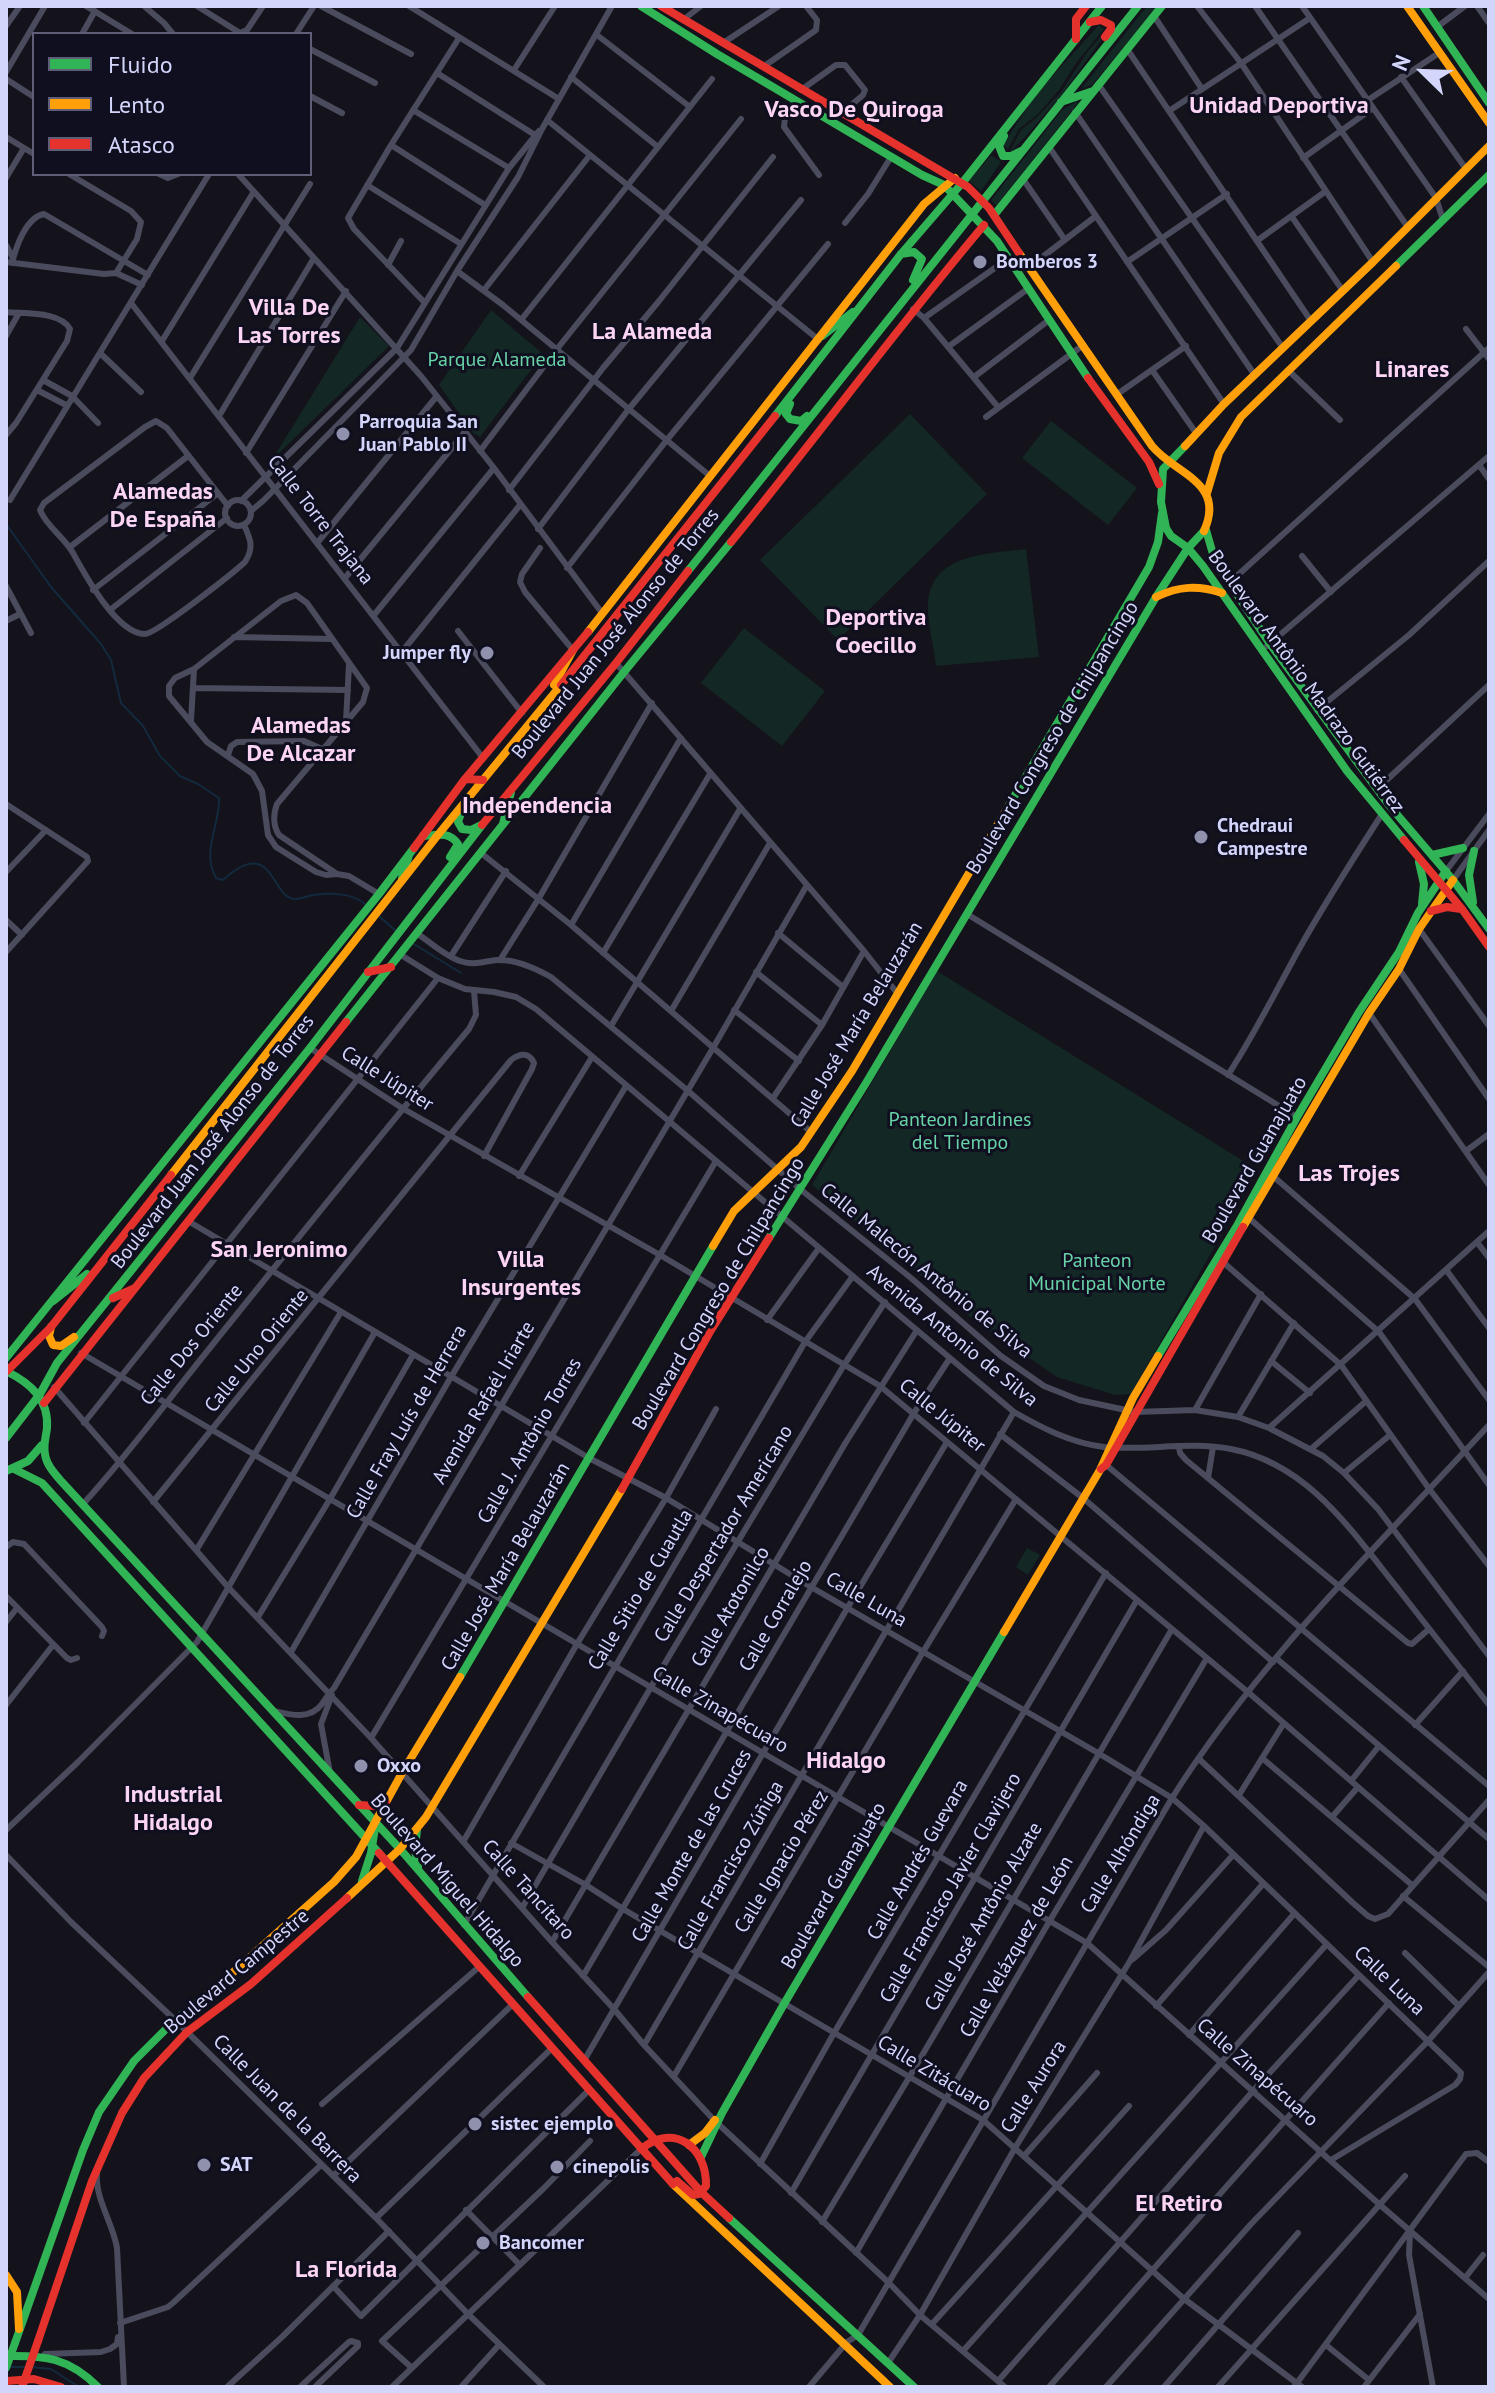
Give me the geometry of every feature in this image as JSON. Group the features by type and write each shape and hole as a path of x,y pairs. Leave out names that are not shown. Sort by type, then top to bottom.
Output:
{"street":[{"path":"6,26 20,6"},
{"path":"6,72 45,6"},
{"path":"86,6 129,32"},
{"path":"144,6 171,32"},
{"path":"197,6 238,32"},
{"path":"209,15 215,6"},
{"path":"242,32 247,30 263,6"},
{"path":"297,32 314,6"},
{"path":"321,6 411,54"},
{"path":"409,6 419,9 459,38 559,99"},
{"path":"514,70 555,6"},
{"path":"241,501 397,348 509,168 542,129 612,6"},
{"path":"641,6 953,193 974,213 1009,258 1071,354 1149,462 1160,488"},
{"path":"661,6 959,180 995,214 1028,268 1157,453 1186,473 1207,493"},
{"path":"683,20 701,6"},
{"path":"723,43 779,6"},
{"path":"763,67 818,27 817,20 806,6"},
{"path":"1076,39 1076,19 1086,6"},
{"name":"Boulevard Juan José Alonso de Torres","path":"6,1372 51,1327 437,836 809,374 901,254 953,193 959,180 1102,6"},
{"name":"Boulevard Juan José Alonso de Torres","path":"42,1398 52,1370 310,1048 483,824 616,663 1138,6"},
{"path":"995,214 1162,6"},
{"path":"1197,6 1241,63 1373,262"},
{"path":"1255,6 1407,226"},
{"path":"1302,6 1436,198 1443,220"},
{"path":"1407,6 1489,123"},
{"path":"1423,6 1489,103"},
{"path":"1437,27 1465,6"},
{"path":"1477,6 1489,23"},
{"path":"83,32 95,11"},
{"path":"1154,16 1202,89"},
{"path":"1169,111 1310,18"},
{"path":"1070,90 1111,29 1111,25 1103,20 1089,23"},
{"path":"597,35 690,107"},
{"path":"424,302 349,221 352,209 459,38"},
{"path":"1127,49 1311,321"},
{"path":"312,50 375,83"},
{"path":"1368,100 1439,53"},
{"path":"801,90 836,65 845,65 865,90 842,113"},
{"path":"437,73 536,136"},
{"path":"571,77 658,147"},
{"path":"1401,77 1466,169"},
{"path":"6,79 32,96"},
{"path":"521,320 712,79"},
{"path":"1061,102 1096,87"},
{"path":"1096,87 1193,218 1283,348"},
{"path":"1021,151 1003,156 999,145 1032,93"},
{"path":"312,97 342,113"},
{"path":"795,101 785,117 784,127 819,175"},
{"path":"1303,158 1373,108"},
{"path":"413,110 509,168"},
{"path":"1075,112 1254,374"},
{"path":"480,451 557,349 741,119"},
{"path":"547,120 821,338"},
{"path":"251,511 405,357 518,177 536,136"},
{"path":"6,137 32,153"},
{"path":"391,145 485,205"},
{"path":"1162,513 1162,472 1169,462 1254,374 1373,262 1489,146"},
{"path":"1049,147 1224,404"},
{"path":"6,178 24,148"},
{"path":"484,290 590,155"},
{"path":"509,490 773,157"},
{"path":"845,223 891,157"},
{"path":"1206,530 1207,493 1212,465 1228,434 1249,408 1489,175"},
{"path":"72,176 139,218 140,232 116,273"},
{"path":"10,500 208,176"},
{"path":"240,176 405,357 494,468 602,613"},
{"path":"1023,179 1065,240"},
{"path":"6,1358 379,894 465,779 573,650 924,204 944,185 959,180"},
{"path":"190,378 310,184"},
{"path":"367,185 461,244"},
{"path":"1258,240 1326,191"},
{"path":"162,341 253,193"},
{"path":"1127,262 1227,194"},
{"path":"538,529 628,410 801,200"},
{"path":"10,261 32,220 44,214 148,275"},
{"path":"1028,268 1096,216"},
{"path":"1292,217 1343,291"},
{"name":"Boulevard Juan José Alonso de Torres","path":"6,1438 54,1387 135,1288 624,672 799,457 913,309 984,225"},
{"path":"388,265 401,241"},
{"path":"567,568 666,441 828,244"},
{"path":"6,245 10,261"},
{"path":"888,341 878,333 922,259 910,252 901,254"},
{"path":"219,416 314,258"},
{"path":"924,318 1009,258"},
{"path":"10,261 116,273 142,285"},
{"path":"457,271 710,476"},
{"path":"948,347 1030,288"},
{"path":"246,453 346,291"},
{"path":"821,338 865,302"},
{"name":"Calle Torre Trajana","path":"131,303 483,758"},
{"path":"913,309 924,318 998,407"},
{"path":"6,312 57,318 69,325 70,334 6,435"},
{"path":"6,336 19,313"},
{"path":"974,377 1049,320"},
{"path":"1229,583 1487,353 1466,329"},
{"path":"1290,340 1301,357"},
{"path":"986,417 1082,346"},
{"path":"1116,395 1186,346"},
{"path":"100,353 141,392"},
{"path":"1152,370 1196,433"},
{"path":"1288,370 1340,420"},
{"path":"809,374 786,414 794,421 801,421 812,413"},
{"path":"43,380 72,396 98,423"},
{"path":"37,390 66,405"},
{"path":"318,542 436,397"},
{"path":"326,417 337,427"},
{"path":"110,610 227,518 228,506 167,428 156,421 145,427 44,503 40,510 70,547 93,590 110,610 137,632 146,634 155,630 245,562 252,544 244,525"},
{"path":"345,578 465,432"},
{"path":"70,547 188,456"},
{"path":"1266,647 1489,456"},
{"path":"1479,465 1489,479"},
{"path":"374,615 494,468"},
{"path":"93,590 217,494"},
{"path":"227,518 234,525 244,525 250,519 251,511 241,501 228,506"},
{"path":"401,653 520,505"},
{"name":"Boulevard Antônio Madrazo Gutiérrez","path":"1162,513 1171,536 1188,548 1489,929"},
{"name":"Calle José María Belauzarán","path":"369,1844 376,1823 402,1773 734,1211 779,1170 811,1132 852,1071 1149,567 1158,542 1162,513"},
{"name":"Boulevard Antônio Madrazo Gutiérrez","path":"1206,530 1212,554 1266,647 1347,771 1446,889 1489,947"},
{"name":"Boulevard Congreso de Chilpancingo","path":"385,1863 417,1829 432,1806 628,1479 731,1298 866,1083 1111,671 1188,548 1206,530"},
{"path":"540,548 520,582 573,650"},
{"path":"1302,556 1331,592"},
{"path":"1317,710 1409,635 1489,561"},
{"path":"6,586 31,633"},
{"path":"1156,597 1184,586 1222,593"},
{"path":"671,593 683,602"},
{"path":"337,874 283,838 276,831 274,820 277,804 368,691 362,678 307,603 296,595 281,601 194,669 175,678 168,691 171,699 207,742 253,774 259,783 268,835 276,847 321,874 355,878 379,894"},
{"path":"6,621 20,614"},
{"path":"458,631 522,713"},
{"path":"233,637 331,639"},
{"path":"635,638 646,646"},
{"path":"534,719 573,650"},
{"path":"1094,661 1111,671"},
{"path":"616,663 897,993"},
{"path":"346,721 349,664"},
{"path":"191,721 194,669"},
{"path":"1377,789 1489,685"},
{"path":"193,688 348,690"},
{"path":"500,960 652,703"},
{"path":"571,925 681,738"},
{"path":"228,755 231,746 237,742 304,741 322,749"},
{"path":"603,953 710,774"},
{"path":"465,779 483,780"},
{"path":"503,824 511,791"},
{"path":"469,797 459,825 468,830 483,824"},
{"path":"6,804 87,857 88,861 6,952"},
{"path":"611,1026 740,809"},
{"path":"1228,1075 1268,1010 1338,881 1382,814"},
{"path":"1446,871 1489,814"},
{"path":"6,872 46,830"},
{"path":"1453,880 1489,830"},
{"path":"423,836 450,836 458,844 455,853 439,873 436,885"},
{"path":"276,847 283,838"},
{"path":"671,1011 770,843"},
{"path":"1432,855 1463,848"},
{"path":"1474,851 1469,875 1474,907"},
{"path":"481,853 571,925 811,1132"},
{"path":"400,884 409,855"},
{"path":"1418,858 1424,884 1421,909"},
{"path":"451,956 506,871"},
{"name":"Boulevard Guanajuato","path":"701,2192 707,2182 701,2157 718,2119 888,1825 1103,1466 1297,1117 1446,871"},
{"name":"Boulevard Guanajuato","path":"1129,1415 1224,1263 1369,1013 1399,969 1419,929 1453,880"},
{"name":"Avenida Rafaél Iriarte","path":"273,1711 309,1714 319,1709 332,1692 807,885"},
{"path":"1431,912 1447,907 1462,909"},
{"path":"967,914 1297,1117"},
{"path":"6,920 22,935"},
{"path":"1419,929 1489,1026"},
{"path":"778,933 843,987"},
{"name":"Calle Malecón Antônio de Silva","path":"416,936 461,961 476,964 500,960 529,966 551,977 800,1189 1030,1377 1057,1392 1129,1415 1195,1410 1238,1417 1311,1449 1344,1473 1378,1509 1489,1656"},
{"name":"Calle José María Belauzarán","path":"773,1098 822,1025 864,951"},
{"name":"Avenida Antonio de Silva","path":"403,952 438,978 474,991 503,994 526,1002 1014,1412 1058,1435 1089,1444 1213,1447 1250,1454 1302,1481 1372,1552 1489,1705"},
{"path":"368,972 391,967"},
{"path":"1399,969 1489,1099"},
{"path":"756,972 822,1025"},
{"path":"84,1423 438,978"},
{"name":"Calle Dos Oriente","path":"83,1504 121,1463 402,1108 469,1029 474,1018 474,991"},
{"path":"734,1010 799,1061"},
{"path":"1369,1013 1489,1185"},
{"name":"Calle Júpiter","path":"310,1048 402,1108 660,1255 880,1386 1061,1534 1489,1900"},
{"name":"Calle Uno Oriente","path":"153,1502 515,1057 521,1054 529,1056 534,1063 532,1069 484,1156"},
{"path":"519,1176 592,1057"},
{"name":"Calle Fray Luís de Herrera","path":"291,1652 626,1086"},
{"path":"1466,1151 1489,1134"},
{"name":"Calle J. Antônio Torres","path":"371,1738 716,1161"},
{"path":"1274,1177 1415,1299 1489,1400"},
{"path":"1250,1219 1379,1332 1489,1485"},
{"name":"Calle Luna","path":"188,1221 589,1458 666,1498 738,1544 1172,1798 1460,2070 1461,2076 1455,2085 1331,2160"},
{"path":"1269,1428 1489,1231"},
{"path":"1477,1242 1489,1258"},
{"path":"767,1320 819,1248"},
{"path":"53,1301 102,1261"},
{"path":"1224,1263 1341,1365 1365,1402 1489,1566"},
{"path":"1447,1271 1489,1328"},
{"name":"Calle Sitio de Cuautla","path":"464,1925 805,1342 853,1276"},
{"path":"107,1302 135,1288"},
{"path":"1195,1410 1261,1294"},
{"name":"Calle Despertador Americano","path":"522,1908 844,1365 885,1302"},
{"path":"197,1549 341,1312"},
{"path":"1238,1417 1294,1323"},
{"path":"51,1327 50,1341 55,1346 61,1346 82,1332"},
{"name":"Calle Atotonilco","path":"552,1942 880,1386 917,1330"},
{"path":"6,1830 78,1762 202,1635 375,1332"},
{"name":"Calle Zinapécuaro","path":"81,1353 1087,1943 1489,2299"},
{"path":"258,1617 413,1355"},
{"name":"Calle Corralejo","path":"583,1976 914,1413 950,1358"},
{"path":"1271,1361 1310,1393"},
{"path":"6,1372 26,1380 42,1398 47,1426 43,1445 31,1458 10,1470"},
{"name":"Calle Tancítaro","path":"54,1387 228,1587 332,1692 644,2045 760,2164 920,2315 1005,2387"},
{"path":"1311,1449 1365,1402"},
{"path":"463,1842 716,1409"},
{"name":"Calle Francisco Zúñiga","path":"644,2045 1014,1412"},
{"name":"Calle Alhóndiga","path":"809,2387 845,2345 858,2335 1172,1798 1199,1759 1302,1628 1489,1425"},
{"path":"1000,1434 1083,1498 1489,1839"},
{"path":"1344,1473 1390,1435"},
{"name":"Calle Monte de las Cruces","path":"585,2059 947,1442"},
{"name":"Boulevard Miguel Hidalgo","path":"43,1445 49,1465 83,1504 400,1849 701,2192 914,2387"},
{"path":"1179,1447 1186,1460 1409,1644 1429,1629"},
{"path":"1208,1478 1213,1447"},
{"path":"1103,1466 1489,1786"},
{"name":"Boulevard Miguel Hidalgo","path":"10,1470 42,1483 480,1966 690,2203 890,2387"},
{"name":"Calle Ignacio Pérez","path":"674,2076 1016,1499"},
{"path":"9,1544 24,1544 102,1627 102,1636"},
{"name":"Calle Andrés Guevara","path":"760,2164 1106,1573"},
{"path":"6,1596 69,1659 77,1658"},
{"name":"Calle Francisco Javier Clavijero","path":"791,2193 1137,1600"},
{"path":"6,1622 17,1608"},
{"name":"Calle José Antônio Alzate","path":"822,2222 1172,1629"},
{"path":"6,1705 53,1645"},
{"name":"Calle Velázquez de León","path":"856,2253 1207,1658"},
{"path":"1415,1725 1463,1671"},
{"name":"Avenida Rafaél Iriarte","path":"330,1774 321,1724 332,1692"},
{"path":"1239,1795 1284,1723"},
{"path":"1351,1781 1379,1746"},
{"path":"1262,1758 1412,1885"},
{"path":"1199,1759 1368,1916 1375,1919 1383,1917 1489,1800"},
{"path":"1332,1817 1358,1787"},
{"path":"359,1805 374,1806 387,1802"},
{"name":"Calle Aurora","path":"888,2363 920,2315 1015,2148 1130,1961 1204,1826"},
{"path":"417,1829 415,1850 419,1872"},
{"name":"Calle Zitácuaro","path":"511,1843 983,2120 1183,2298 1297,2386"},
{"path":"360,1885 369,1844"},
{"name":"Boulevard Campestre","path":"6,2368 77,2164 99,2112 134,2061 175,2020 215,1989 334,1882 369,1844"},
{"name":"Calle Juan de la Barrera","path":"6,1855 544,2387"},
{"path":"1130,1961 1166,1930 1233,1855"},
{"name":"Boulevard Campestre","path":"22,2387 98,2165 122,2113 144,2078 187,2032 251,1984 385,1863"},
{"path":"1156,2006 1263,1884"},
{"path":"1106,2387 1183,2298 1428,2041 1489,1970 1403,1896"},
{"path":"1189,2035 1294,1914"},
{"path":"963,2351 1327,1944"},
{"path":"1405,1953 1459,2006"},
{"path":"322,2104 480,1966"},
{"path":"998,2381 1359,1975"},
{"path":"1049,2387 1389,2003"},
{"path":"333,2176 513,2004"},
{"path":"376,2218 551,2049"},
{"path":"1024,2156 1097,2073"},
{"path":"333,2286 361,2316 588,2091"},
{"path":"932,2324 1129,2106"},
{"name":"Boulevard Guanajuato","path":"689,2145 718,2119"},
{"path":"392,2387 655,2138 675,2138 689,2145 701,2157"},
{"path":"412,2368 382,2341 590,2141"},
{"path":"1297,2386 1466,2154 1477,2153 1489,2162"},
{"path":"650,2157 664,2166 689,2193 696,2195 701,2192"},
{"path":"98,2165 97,2181 117,2248 124,2387"},
{"path":"120,2326 168,2307 321,2165"},
{"path":"1218,2387 1405,2176"},
{"path":"84,2206 94,2198 103,2203"},
{"path":"466,2210 519,2264"},
{"path":"1410,2229 1409,2255 1433,2387"},
{"path":"227,2387 389,2231"},
{"path":"1164,2387 1298,2233"},
{"path":"1465,2278 1483,2255"},
{"path":"6,2275 17,2292 19,2329"},
{"path":"1364,2387 1420,2314"},
{"path":"120,2326 117,2344 124,2375"},
{"path":"300,2387 349,2342 358,2342 358,2346 315,2387"},
{"path":"6,2356 101,2352 117,2344"},
{"path":"464,2386 499,2345"},
{"path":"1326,2345 1369,2380"},
{"path":"42,2355 74,2367 98,2387"},
{"path":"6,2381 34,2379 61,2387"}],"green space":[{"path":"1147,6 1158,6 1092,85 1081,89"},
{"path":"1099,25 1104,29 1059,90 1038,114 1019,129 1008,149 1003,145 1035,95"},
{"path":"1101,36 1102,39 1063,93 1009,153 1021,130 1061,92"},
{"path":"1077,101 996,206 991,200 1062,110"},
{"path":"991,155 1001,162 981,191 969,181"},
{"name":"Parque Alameda","path":"491,310 543,354 480,437 473,433 439,385"},
{"path":"360,317 389,346 272,460"},
{"path":"910,414 987,494 838,640 760,560"},
{"path":"1051,421 1137,488 1108,525 1022,458"},
{"path":"1026,549 1039,657 936,666 928,604 939,575 964,559"},
{"path":"744,628 825,691 782,746 701,683"},
{"path":"937,971 1258,1170 1131,1394 1115,1395 1057,1377 969,1316 812,1185"},
{"path":"1027,1548 1040,1555 1028,1575 1016,1567"}],"waterway":[{"path":"6,524 51,587 101,644 111,660 121,703 143,726 160,756 180,776 219,798 210,858 216,878 223,880 252,864 262,866 281,890 295,899 341,894 366,905"},
{"path":"380,917 396,931"},
{"path":"414,944 461,973"},
{"path":"11,2367 25,2367"},
{"path":"31,2367 51,2369 79,2387"}],"traffic: fast":[{"path":"641,6 717,54 944,185 997,241 1088,378"},
{"path":"775,416 901,254 963,182 1102,6"},
{"path":"688,571 1138,6"},
{"path":"995,214 1162,6"},
{"path":"1423,6 1489,103"},
{"path":"1061,102 1093,91"},
{"path":"1004,136 999,146 1003,156 1021,151"},
{"path":"1396,266 1489,175"},
{"path":"901,254 914,252 922,259 913,280"},
{"path":"822,336 853,312"},
{"path":"790,404 786,414 790,419 801,421 807,416"},
{"path":"1185,446 1163,469 1161,502 1166,528 1203,566 1347,771 1404,840"},
{"path":"1008,807 1149,567 1158,542 1162,513"},
{"path":"1206,530 1215,561 1270,644 1388,804 1453,880 1489,929"},
{"path":"769,1238 866,1083 1156,597 1188,548 1204,531"},
{"path":"346,1022 731,542"},
{"path":"503,824 511,792"},
{"path":"462,810 458,822 462,829 471,830 481,825"},
{"path":"6,1438 40,1394 57,1363 310,1048 482,825"},
{"path":"423,836 451,837 458,844 450,857"},
{"path":"6,1358 414,848"},
{"path":"1432,855 1463,848"},
{"path":"1473,902 1469,875 1474,851"},
{"path":"402,878 409,855"},
{"path":"1419,862 1424,884 1422,904"},
{"path":"1158,1356 1238,1224 1359,1012 1399,952 1418,913 1446,871"},
{"path":"460,1677 713,1246"},
{"path":"53,1301 87,1274"},
{"path":"6,1371 23,1381 41,1400 47,1418 46,1458 56,1475 400,1849 528,1997"},
{"path":"6,1471 28,1461 42,1445"},
{"path":"14,1469 42,1483 379,1853"},
{"path":"701,2157 722,2113 784,2004 1004,1632"},
{"path":"362,1881 375,1828"},
{"path":"417,1829 415,1850 418,1867"},
{"path":"15,2343 99,2112 134,2061 175,2020 211,1992"},
{"path":"729,2218 914,2387"},
{"path":"6,2368 15,2343"},
{"path":"6,2356 56,2360 77,2370 98,2387"}],"traffic: slow":[{"path":"1407,6 1489,123"},
{"path":"1185,446 1224,404 1489,146"},
{"path":"588,632 924,204 955,178"},
{"path":"1019,253 1152,446 1204,490 1209,501 1204,531"},
{"path":"1207,493 1219,453 1241,417 1396,266"},
{"path":"1156,597 1189,588 1222,593"},
{"path":"554,685 573,650"},
{"path":"171,1175 437,836 561,685"},
{"path":"713,1246 734,1211 801,1147 852,1071 1008,807"},
{"path":"1243,1227 1369,1013 1399,969 1419,929 1453,880"},
{"path":"51,1327 49,1336 53,1345 61,1346 74,1337"},
{"path":"1004,1632 1100,1470 1133,1398 1158,1356"},
{"path":"347,1898 400,1849 426,1817 622,1489"},
{"path":"211,1992 334,1882 356,1857 460,1677"},
{"path":"689,2145 705,2133 715,2120"},
{"path":"673,2184 890,2387"},
{"path":"6,2275 17,2292 19,2329"}],"traffic: jam":[{"path":"661,6 968,187 989,208 1019,253"},
{"path":"1076,39 1076,19 1086,6"},
{"path":"1090,22 1101,20 1111,25 1105,37"},
{"path":"731,542 984,225"},
{"path":"1088,378 1149,462 1159,484"},
{"path":"561,685 775,416"},
{"path":"482,825 688,571"},
{"path":"414,848 465,779 588,632"},
{"path":"465,779 483,780"},
{"path":"1404,840 1462,909 1489,947"},
{"path":"1431,911 1447,907 1461,909"},
{"path":"368,972 391,967"},
{"path":"44,1403 346,1022"},
{"path":"6,1372 51,1327 171,1175"},
{"path":"1101,1469 1243,1227"},
{"path":"622,1489 711,1330 769,1238"},
{"path":"113,1298 135,1288"},
{"path":"359,1805 386,1803"},
{"path":"379,1853 673,2184"},
{"path":"38,2341 92,2181 122,2113 144,2078 187,2032 251,1984 347,1898"},
{"path":"528,1997 701,2192 729,2218"},
{"path":"641,2149 665,2138 676,2139 695,2150 705,2172 706,2186 699,2194 693,2195 677,2181"},
{"path":"22,2387 38,2341"},
{"path":"6,2381 34,2379 61,2387"}],"place":[{"name":"Bomberos 3","path":"980,262"},
{"name":"Parroquia San Juan Pablo II","path":"343,434"},
{"name":"Jumper fly","path":"487,653"},
{"name":"Chedraui Campestre","path":"1201,837"},
{"name":"Oxxo","path":"361,1766"},
{"name":"sistec ejemplo","path":"475,2124"},
{"name":"SAT","path":"204,2165"},
{"name":"cinepolis","path":"557,2167"},
{"name":"Bancomer","path":"483,2243"}],"district":[{"name":"Unidad Deportiva","path":"1279,106"},
{"name":"Vasco De Quiroga","path":"854,110"},
{"name":"Villa De Las Torres","path":"289,322"},
{"name":"La Alameda","path":"652,332"},
{"name":"Linares","path":"1412,370"},
{"name":"Alamedas De España","path":"163,506"},
{"name":"Deportiva Coecillo","path":"876,632"},
{"name":"Alamedas De Alcazar","path":"301,740"},
{"name":"Independencia","path":"537,806"},
{"name":"Las Trojes","path":"1349,1174"},
{"name":"San Jeronimo","path":"279,1250"},
{"name":"Villa Insurgentes","path":"521,1274"},
{"name":"Hidalgo","path":"846,1761"},
{"name":"Industrial Hidalgo","path":"173,1809"},
{"name":"El Retiro","path":"1179,2204"},
{"name":"La Florida","path":"346,2270"}],"park label":[{"name":"Panteon Jardines del Tiempo","path":"960,1132"},
{"name":"Panteon Municipal Norte","path":"1097,1272"}]}
